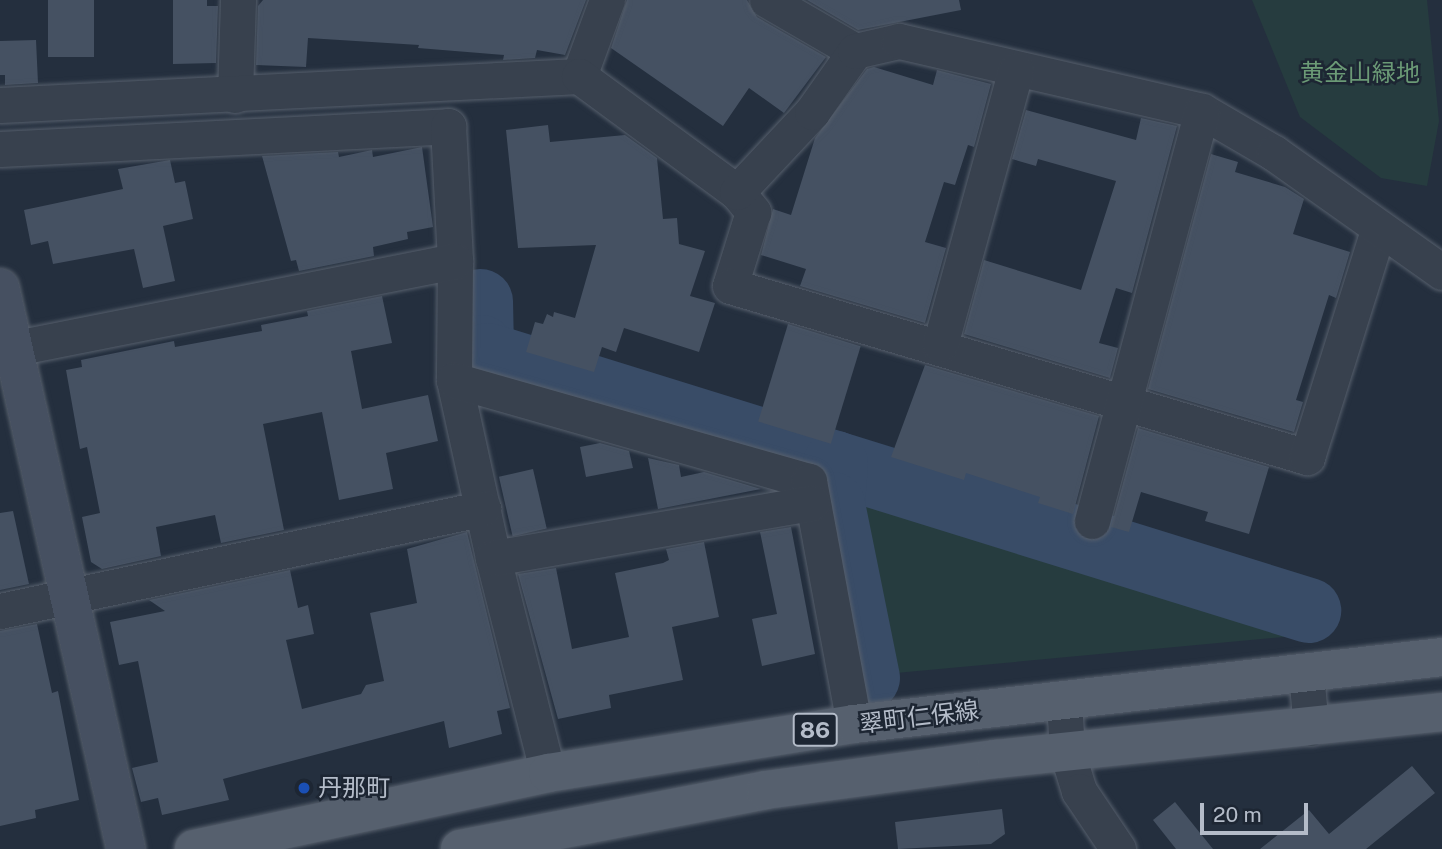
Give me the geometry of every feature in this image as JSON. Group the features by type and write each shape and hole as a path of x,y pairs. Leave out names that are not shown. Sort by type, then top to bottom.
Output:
{"main road":[{"name":"翠町仁保線","path":"194,849 548,773 854,724 1442,657"},
{"name":"86","path":"460,849 766,790 1067,752 1442,712"}],"street":[{"path":"235,95 238,0"},
{"path":"579,76 607,0"},
{"path":"767,0 855,51"},
{"path":"737,192 812,112 855,51 899,41 1202,111 1274,153 1378,230 1442,272"},
{"path":"940,345 1016,70"},
{"path":"0,105 579,76 737,192 753,212 730,286 940,345 1124,406 1307,457 1378,230"},
{"path":"1092,521 1202,111"},
{"path":"0,149 449,125 455,261 454,380 493,558 548,773"},
{"path":"6,350 455,261"},
{"path":"0,288 6,350 70,595 126,849"},
{"path":"454,380 809,481 854,724"},
{"path":"493,558 812,503"},
{"path":"0,611 483,508"},
{"path":"1306,673 1311,728"},
{"path":"1064,700 1067,752 1079,791 1118,849"}],"green space":[{"name":"黄金山緑地","path":"1252,0 1427,0 1439,121 1427,186 1381,178 1300,117"},
{"path":"860,493 1304,626 1305,635 885,674 850,509"}],"building":[{"path":"48,0 94,0 94,57 48,57"},
{"path":"173,0 207,0 207,6 218,6 216,63 173,64"},
{"path":"263,0 586,0 565,55 537,50 535,58 503,60 504,55 418,48 419,45 308,38 306,67 256,65 258,6"},
{"path":"627,0 747,0 757,17 826,57 784,113 749,88 723,126 611,48"},
{"path":"807,0 959,0 961,10 858,30"},
{"path":"36,40 38,83 5,85 5,75 0,75 0,41"},
{"path":"874,67 933,85 937,70 991,84 974,147 968,145 955,185 944,182 925,242 946,248 925,323 800,286 806,269 761,255 773,209 791,215 815,138 867,69"},
{"path":"1026,110 1136,140 1141,118 1177,126 1132,293 1116,288 1099,343 1118,348 1110,378 964,334 984,260 1081,290 1116,181 1038,159 1036,166 1012,159"},
{"path":"548,125 550,142 625,135 657,158 663,219 677,218 679,244 705,251 690,296 715,303 699,352 624,328 616,352 602,347 594,372 526,352 535,322 543,324 547,314 553,317 554,312 575,318 596,245 518,248 506,130"},
{"path":"422,147 433,227 407,232 408,239 373,247 374,256 299,271 296,260 291,261 262,156 338,152 339,157 372,150 373,157"},
{"path":"1211,154 1238,162 1235,172 1285,187 1304,199 1293,234 1350,252 1336,298 1329,295 1296,400 1303,402 1294,432 1148,389"},
{"path":"170,160 175,183 185,181 193,219 163,226 175,281 143,288 134,249 53,264 48,241 31,245 24,210 123,189 118,169"},
{"path":"382,296 392,343 351,351 362,409 428,395 438,441 386,453 393,489 339,500 322,412 263,424 284,530 221,543 215,515 156,527 161,556 102,569 91,562 82,517 100,513 87,447 80,449 66,370 82,367 81,360 174,341 175,347 262,331 261,325 308,316 307,311"},
{"path":"788,324 861,346 831,444 758,422"},
{"path":"925,365 1099,416 1073,514 1038,503 1040,497 966,473 964,480 891,457"},
{"path":"1138,428 1269,467 1249,534 1205,521 1208,512 1141,492 1129,532 1111,527"},
{"path":"600,443 629,451 633,468 586,477 580,447"},
{"path":"648,458 679,465 681,477 704,472 761,489 658,509"},
{"path":"533,469 547,528 513,536 499,477"},
{"path":"13,511 29,584 0,590 0,513"},
{"path":"791,527 815,654 762,666 752,619 777,614 760,532"},
{"path":"467,532 510,708 497,711 502,734 449,748 444,721 223,779 229,800 162,815 158,798 141,802 132,768 158,762 138,661 119,665 110,622 165,611 149,600 290,570 298,608 308,605 314,634 286,640 302,709 361,694 366,685 384,681 370,613 417,603 407,549"},
{"path":"704,542 719,617 672,627 683,680 609,695 611,708 558,719 518,574 556,568 572,649 629,637 615,573 663,563 669,560 666,549"},
{"path":"37,624 52,693 58,691 79,800 35,810 36,818 0,826 0,631"},
{"path":"1412,766 1435,793 1366,849 1260,849 1309,810 1329,834"},
{"path":"1175,802 1213,849 1176,849 1153,820"},
{"path":"1002,809 1005,834 991,844 898,849 895,822"}],"waterway":[{"path":"480,301 481,347 487,355 1308,610"},
{"path":"835,463 832,504 867,678"}],"place":[{"name":"丹那町","path":"304,788"}]}
